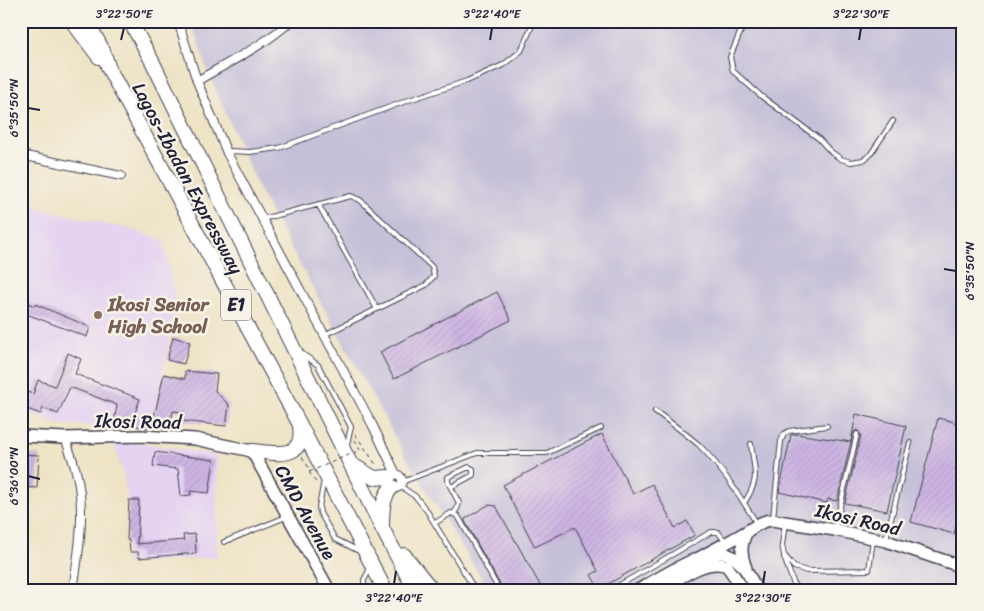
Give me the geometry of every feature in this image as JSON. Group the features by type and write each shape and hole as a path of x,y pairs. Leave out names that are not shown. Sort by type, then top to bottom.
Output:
{"highway":[{"name":"Lagos-Ibadan Expressway","path":"87,21 103,51 109,69 299,423 384,590"},
{"name":"Lagos-Ibadan Expressway","path":"130,21 152,61 382,528 415,590"},
{"path":"138,21 152,61"},
{"path":"72,22 109,69"},
{"path":"252,451 279,453 290,452 296,449 300,444 301,436 299,423"},
{"path":"348,458 374,478 395,478 387,492 382,528 432,590"}],"street":[{"path":"178,21 197,81 227,153 372,424 395,478"},
{"path":"197,81 264,43 290,21"},
{"path":"21,155 121,176"},
{"name":"Ikosi Road","path":"21,436 65,438 141,436 195,440 252,451"},
{"path":"65,438 76,472 81,508 79,549 73,590"},
{"name":"CMD Avenue","path":"252,451 329,590"},
{"name":"Ikosi Road","path":"713,555 726,543 747,532 757,524 765,520 772,520 835,530 886,541 960,566"},
{"path":"744,590 736,560 743,538 747,532"},
{"path":"713,555 722,564 736,560"},
{"path":"638,590 699,558 713,555"},
{"path":"659,590 700,567 713,555"},
{"path":"736,560 749,575 756,590"}],"lane":[{"path":"227,153 232,151 250,152 279,148 409,100 467,81 503,65 521,51 534,21"},
{"path":"745,21 730,57 733,71 761,96 818,138 831,152 841,159 851,162 864,160 870,155 893,121"},
{"path":"262,219 351,196 360,200 432,267 434,276 426,285 324,335"},
{"path":"318,204 377,309"},
{"path":"294,349 311,358 318,365 350,429 348,458"},
{"path":"655,411 699,446 722,471 757,524"},
{"path":"772,520 781,442 784,434 789,431 826,426"},
{"path":"395,478 477,453 547,453 601,428"},
{"path":"835,530 857,434"},
{"path":"886,541 910,443"},
{"path":"744,503 752,491 756,478 753,468 751,444"},
{"path":"435,523 454,513 459,503 448,480 450,476 469,467 473,469 473,475 452,487"},
{"path":"325,473 319,508 320,513 335,539 369,559 364,580 364,590"},
{"path":"395,478 416,497 435,523 475,590"},
{"path":"454,513 458,516 499,590"},
{"path":"224,542 288,516"},
{"path":"785,521 782,546 796,590"},
{"path":"610,590 711,532 718,532 726,543"},
{"path":"784,555 794,567 807,571 869,570 873,538"},
{"path":"957,590 960,566"},
{"path":"558,590 566,588 571,590"}],"path":[{"path":"350,429 380,470 395,478"},
{"path":"322,490 309,472 360,450 350,429"},
{"path":"302,457 322,490"}],"shaded area":[{"path":"191,21 963,21 963,590 489,590 411,466 259,190 208,72"},
{"name":"Ikosi Senior High School","path":"21,205 125,228 163,240 176,301 150,430 57,424 21,409"},
{"path":"113,442 149,444 217,456 217,557 126,563 129,507 124,478"}],"building":[{"path":"497,292 511,320 394,379 380,352"},
{"path":"23,301 35,306 35,304 90,327 87,337 21,312"},
{"path":"173,337 190,342 184,364 167,360"},
{"path":"68,353 81,359 75,374 140,399 134,416 150,418 148,428 114,423 117,405 70,387 58,414 43,408 41,414 21,407 21,390 33,394 38,380 55,386"},
{"path":"185,371 217,374 215,391 229,405 226,426 183,421 184,412 173,411 171,421 154,417 164,374 185,379"},
{"path":"856,414 906,426 887,511 845,503 861,435 857,430 853,433 851,440"},
{"path":"938,418 963,424 963,500 954,534 911,522"},
{"path":"602,434 633,494 652,484 675,528 687,521 695,535 599,589 591,575 598,571 575,527 535,547 503,485"},
{"path":"796,434 851,442 837,501 828,499 827,503 779,492 791,435"},
{"path":"155,452 214,460 209,493 190,491 191,495 181,496 178,469 153,466"},
{"path":"21,454 39,455 37,488 21,487"},
{"path":"129,500 139,500 137,544 184,540 183,535 195,534 196,553 139,558 138,552 130,552 129,540 127,540"},
{"path":"488,505 496,506 541,587 535,590 503,590 465,521 465,519"}],"place":[{"name":"Ikosi Senior High School","path":"98,315"}]}
